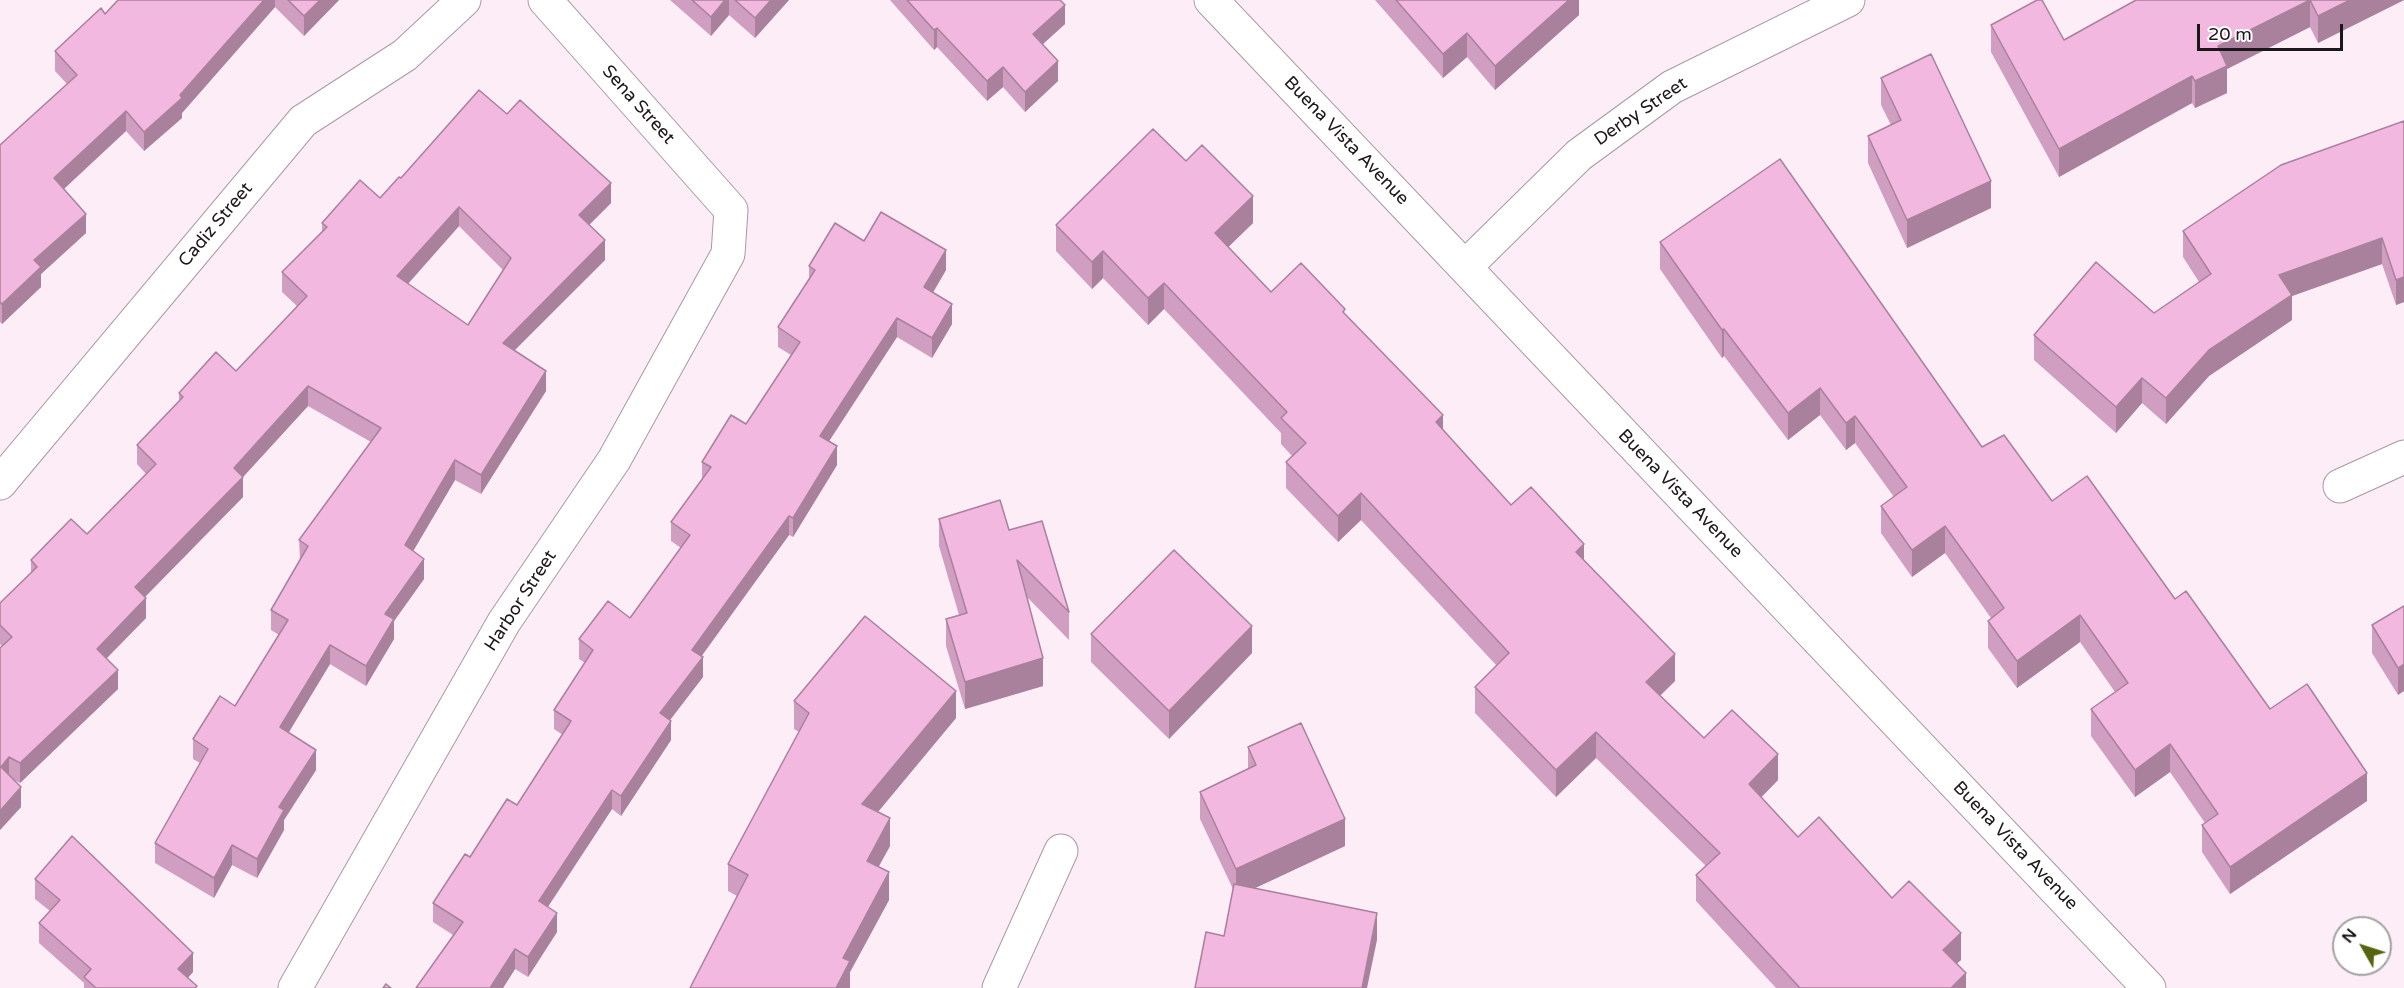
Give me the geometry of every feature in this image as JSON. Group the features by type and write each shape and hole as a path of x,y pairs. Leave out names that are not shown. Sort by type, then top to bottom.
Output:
{"street":[{"name":"Cadiz Street","path":"0,483 303,121 405,55 464,0"},
{"name":"Sena Street","path":"545,0 731,210"},
{"name":"Buena Vista Avenue","path":"1211,0 2149,988"},
{"name":"Derby Street","path":"1465,267 1579,155 1672,87 1848,0"},
{"name":"Harbor Street","path":"295,988 504,622 614,460 728,254 731,210"},
{"path":"2340,486 2404,457"},
{"path":"999,988 1061,851"}],"building":[{"path":"118,0 264,0 180,95 182,98 144,132 126,111 54,178 86,214 34,260 41,267 2,304 0,302 0,145 77,75 55,51 101,8 105,14"},
{"path":"288,0 320,0 304,16"},
{"path":"692,0 725,0 711,17"},
{"path":"735,0 771,0 755,18"},
{"path":"907,0 1060,0 1065,5 1033,34 1058,61 1025,92 1003,67 987,81 937,28 934,30"},
{"path":"1396,0 1569,0 1495,66 1467,33 1443,54"},
{"path":"2037,0 2042,0 2064,40 2136,0 2310,0 2218,46 2227,66 2195,81 2192,76 2059,149 1991,25"},
{"path":"2310,0 2350,0 2318,16"},
{"path":"1931,54 1991,181 1907,220 1868,136 1901,120 1881,78"},
{"path":"479,90 507,114 520,100 611,183 579,215 605,240 503,343 546,371 481,475 455,460 405,545 424,559 385,614 394,619 366,666 330,645 280,727 316,750 279,807 284,810 257,859 232,845 214,878 155,843 208,749 193,739 220,696 235,706 288,620 271,610 308,546 299,540 381,428 308,386 234,468 243,477 135,587 146,598 97,649 118,670 20,763 9,757 1,767 21,787 0,811 0,648 12,637 0,625 0,603 37,567 31,560 71,519 87,534 156,464 137,445 183,397 179,393 216,352 236,371 307,296 282,272 327,227 322,223 360,180 380,198 399,177 401,178","holes":["459,207 511,258 468,325 397,276"]},
{"path":"2404,121 2404,277 2396,280 2382,238 2279,275 2292,295 2209,350 2166,398 2142,378 2116,407 2034,335 2096,262 2154,313 2211,274 2183,231 2281,165"},
{"path":"1153,129 1186,161 1202,145 1253,196 1215,233 1271,292 1301,263 1345,309 1343,312 1443,415 1436,422 1511,505 1531,487 1584,544 1576,552 1675,654 1646,682 1704,738 1732,710 1778,754 1749,784 1798,837 1819,817 1892,898 1909,881 1961,933 1943,950 1966,973 1951,988 1800,988 1696,875 1720,853 1596,732 1556,770 1475,687 1509,653 1361,493 1338,516 1286,462 1306,443 1281,418 1287,412 1164,283 1148,298 1103,251 1092,262 1056,225"},
{"path":"1780,159 1982,447 2004,435 2052,501 2087,476 2175,599 2186,591 2270,709 2307,684 2367,773 2230,867 2202,825 2218,814 2170,744 2135,770 2091,709 2128,683 2080,615 2017,661 1988,621 2004,608 1945,526 1912,550 1881,506 1907,487 1855,416 1846,423 1820,388 1788,413 1724,329 1722,330 1660,242"},
{"path":"881,212 946,250 924,287 952,304 932,338 897,318 820,436 837,446 793,518 789,516 692,650 703,657 660,713 671,721 621,796 612,790 539,901 557,913 528,957 515,949 490,988 416,988 463,922 433,903 465,854 470,857 507,799 517,805 571,721 554,710 593,650 579,639 608,601 630,618 690,535 671,522 711,467 702,462 731,415 746,424 800,342 778,327 815,270 809,266 835,223 864,241"},
{"path":"1000,500 1009,530 1042,521 1069,612 1017,560 1043,658 965,682 946,619 967,613 939,519"},
{"path":"1174,550 1252,626 1169,711 1091,634"},
{"path":"2404,606 2404,664 2398,668 2372,625"},
{"path":"865,616 956,691 862,804 890,818 867,861 889,872 843,958 850,961 836,988 690,988 748,875 728,864 809,713 794,701"},
{"path":"1301,723 1345,819 1236,869 1200,792 1256,765 1248,747"},
{"path":"72,836 193,953 178,969 197,986 195,988 96,988 84,977 91,969 39,923 60,900 35,879"},
{"path":"1234,884 1377,913 1362,988 1195,988 1206,932 1224,936"}]}
